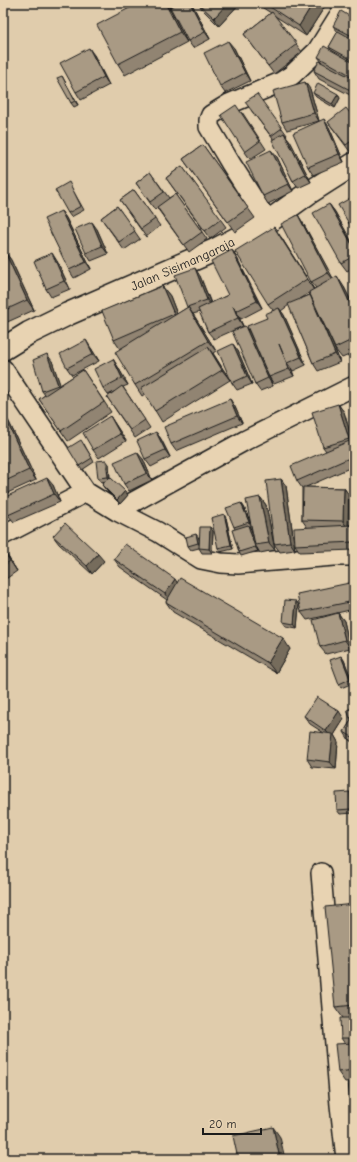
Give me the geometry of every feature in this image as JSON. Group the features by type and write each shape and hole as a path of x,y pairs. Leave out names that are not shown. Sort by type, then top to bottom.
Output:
{"highway":[{"name":"Jalan Sisimangaraja","path":"3,350 29,333 68,314 215,250 266,219 286,200 352,167"},
{"name":"Jalan Sisimangaraja","path":"3,338 70,302 187,255 266,219"}],"street":[{"path":"266,219 216,140 209,127 209,120 211,115 230,104 281,82 292,75 317,51 347,3"},
{"path":"3,368 86,492 117,511 158,532 201,559 221,563 238,564 334,556 354,556"},
{"path":"117,511 246,440 354,386"},
{"path":"3,535 86,492"},
{"path":"320,872 339,1097 346,1159"}],"building":[{"path":"139,3 165,3 180,32 118,64 97,25"},
{"path":"178,3 190,3 205,32 188,41 170,7"},
{"path":"198,3 228,3 214,18"},
{"path":"264,3 313,3 299,26"},
{"path":"354,3 354,11 350,8"},
{"path":"341,11 354,19 354,37 333,26"},
{"path":"272,12 297,44 268,66 244,34"},
{"path":"338,31 354,40 354,61 329,47"},
{"path":"228,41 245,73 220,86 204,53"},
{"path":"324,46 354,63 354,77 318,57"},
{"path":"89,48 104,77 76,92 60,63"},
{"path":"319,61 354,79 354,92 314,71"},
{"path":"62,76 75,101 71,103 57,78"},
{"path":"305,82 314,113 282,122 273,91"},
{"path":"318,83 338,94 332,104 313,93"},
{"path":"257,94 282,128 271,136 245,102"},
{"path":"236,105 260,141 245,152 221,115"},
{"path":"346,108 354,118 354,139 346,145 328,122"},
{"path":"324,119 339,154 308,167 293,133"},
{"path":"284,133 305,174 293,181 272,140"},
{"path":"203,145 248,208 228,222 183,159"},
{"path":"271,150 288,184 263,196 246,162"},
{"path":"182,166 221,219 205,231 166,178"},
{"path":"150,172 164,192 150,202 136,183"},
{"path":"69,182 81,206 68,213 55,190"},
{"path":"134,190 155,219 141,229 120,200"},
{"path":"175,194 202,232 184,245 157,207"},
{"path":"354,196 354,232 338,205"},
{"path":"329,204 354,248 354,256 341,263 313,213"},
{"path":"117,206 135,231 119,242 101,218"},
{"path":"61,211 86,262 69,270 44,219"},
{"path":"298,215 328,273 311,282 281,224"},
{"path":"92,222 102,246 86,253 75,229"},
{"path":"274,227 307,279 268,304 235,251"},
{"path":"4,250 27,300 3,311 3,251"},
{"path":"232,250 257,301 236,311 233,306 238,318 208,332 198,309 228,295 211,261"},
{"path":"52,253 64,281 46,289 34,261"},
{"path":"195,268 207,300 187,307 175,275"},
{"path":"337,276 354,312 354,339 335,348 309,292"},
{"path":"162,286 174,314 114,340 102,311"},
{"path":"310,295 335,354 313,363 288,304"},
{"path":"188,307 208,341 135,385 115,352"},
{"path":"279,308 301,357 287,363 279,344 289,369 269,377 247,326 267,318 265,314"},
{"path":"245,326 268,378 255,384 232,331"},
{"path":"86,340 93,354 67,368 60,354"},
{"path":"233,344 247,376 232,383 218,351"},
{"path":"208,347 222,370 155,411 141,388"},
{"path":"47,354 58,385 42,391 33,360"},
{"path":"113,359 122,378 103,388 94,369"},
{"path":"83,370 104,402 61,431 39,399"},
{"path":"122,386 145,420 130,430 107,397"},
{"path":"230,399 237,416 171,444 164,427"},
{"path":"338,404 349,439 323,447 312,412"},
{"path":"3,413 29,470 3,482"},
{"path":"110,416 120,434 93,450 83,433"},
{"path":"156,432 165,450 145,459 137,441"},
{"path":"354,439 354,456 297,481 291,466"},
{"path":"81,440 92,458 79,466 68,448"},
{"path":"137,452 147,473 124,484 114,462"},
{"path":"106,460 108,477 98,478 96,461"},
{"path":"354,464 354,478 351,479"},
{"path":"110,477 125,491 117,500 102,485"},
{"path":"47,478 54,494 8,515 3,503 3,498"},
{"path":"281,479 290,542 274,544 266,481"},
{"path":"303,487 344,488 343,521 302,520"},
{"path":"260,497 269,543 255,545 246,500"},
{"path":"241,503 249,522 234,527 226,508"},
{"path":"224,514 231,545 218,548 211,518"},
{"path":"65,523 98,554 87,566 53,536"},
{"path":"248,525 255,547 239,552 232,530"},
{"path":"352,525 353,542 295,545 294,528"},
{"path":"200,527 210,527 209,549 199,548"},
{"path":"196,534 198,543 188,546 186,537"},
{"path":"125,544 175,579 165,594 114,559"},
{"path":"3,550 10,561 3,566"},
{"path":"180,578 283,638 268,663 166,602"},
{"path":"354,582 354,601 301,612 297,594"},
{"path":"285,600 296,601 294,624 283,622"},
{"path":"338,613 345,640 320,647 313,620"},
{"path":"354,633 354,645 349,641"},
{"path":"341,656 350,679 339,684 330,660"},
{"path":"317,697 339,711 326,731 304,716"},
{"path":"354,707 354,716 350,718 347,710"},
{"path":"353,717 354,718 354,738 344,732"},
{"path":"310,731 333,734 330,762 307,759"},
{"path":"350,792 351,809 337,810 336,793"},
{"path":"354,904 354,1005 335,1007 325,907"},
{"path":"340,1018 354,1018 354,1038 341,1038"},
{"path":"354,1043 354,1070 338,1072 335,1044"},
{"path":"354,1086 354,1112 353,1112 349,1087"},
{"path":"352,1117 354,1117 354,1159 352,1159"},
{"path":"273,1127 280,1159 238,1159 233,1136"}]}
